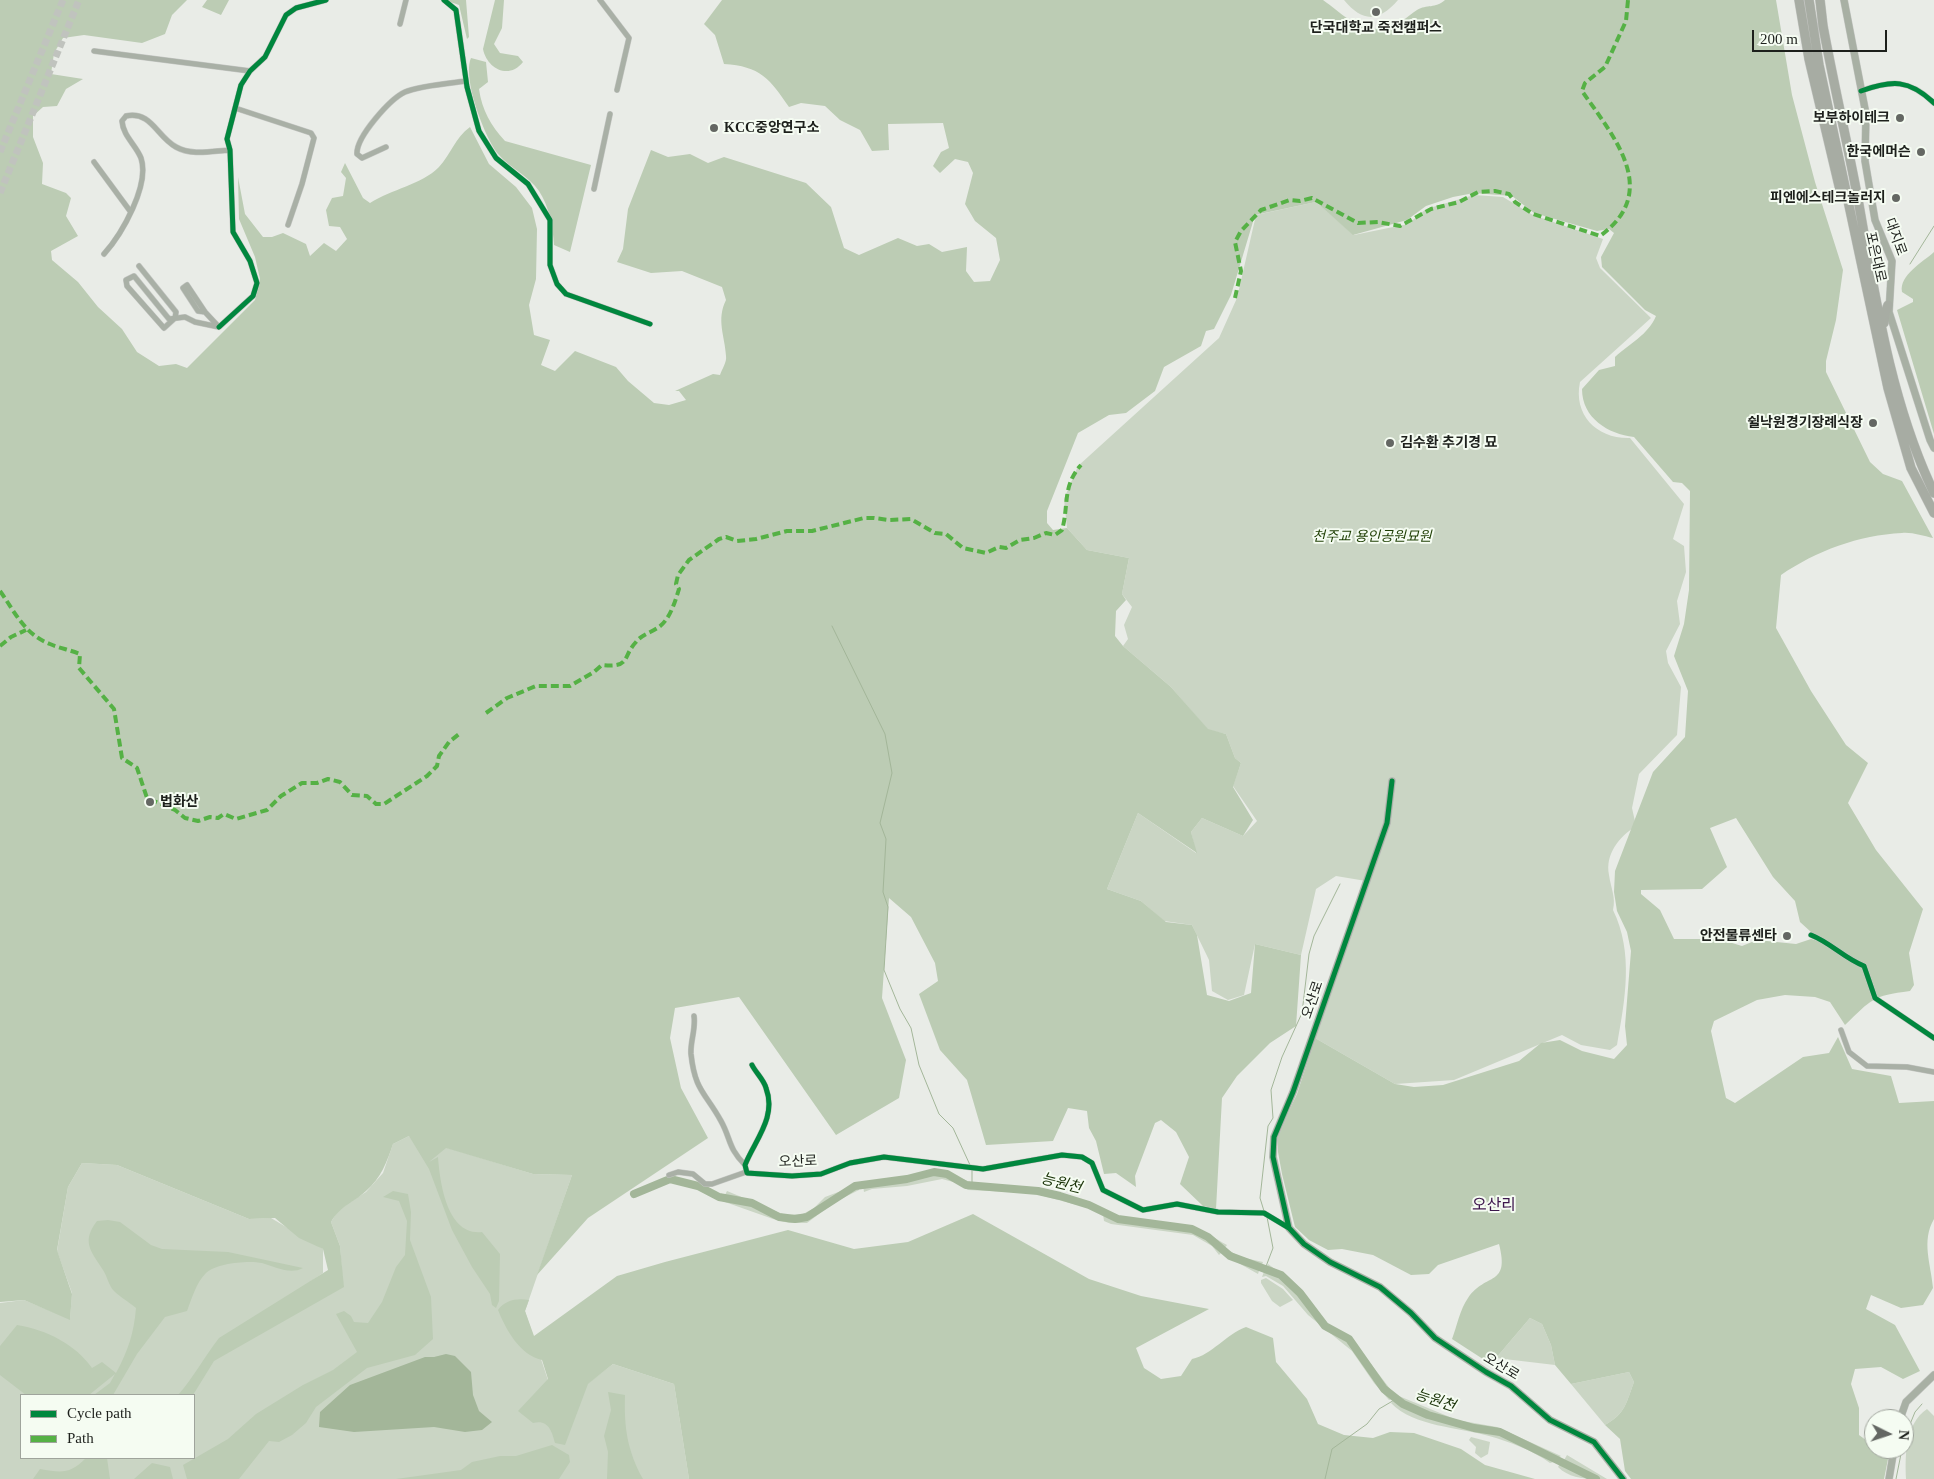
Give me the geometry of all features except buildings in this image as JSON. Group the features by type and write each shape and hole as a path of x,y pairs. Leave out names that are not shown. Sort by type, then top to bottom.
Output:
{"highway":[{"path":"1799,0 1809,59 1844,210 1868,288"},
{"name":"포은대로","path":"1809,0 1819,65 1888,388 1911,468 1934,513"},
{"name":"포은대로","path":"1820,0 1823,26 1884,338 1906,425 1917,459 1934,494"},
{"path":"1884,338 1884,314 1888,305"}],"street":[{"path":"219,327 253,296 257,284 250,261 233,232 230,150 227,138 241,85 250,71 265,57 286,15 296,8 326,0"},
{"path":"400,24 406,0"},
{"path":"444,0 456,10 466,81 479,131 496,158 528,184 550,220 550,264 556,284 566,294 650,324"},
{"path":"600,0 629,38 617,90"},
{"name":"대지로","path":"1844,0 1866,114 1865,161 1875,220 1892,261 1888,305 1890,319 1934,448"},
{"path":"94,51 250,71"},
{"path":"386,147 368,157 362,158 357,154 360,142 370,126 405,92 466,81"},
{"path":"1861,90 1878,85 1903,83 1913,86 1934,103"},
{"path":"235,108 310,133 314,138 288,225"},
{"path":"104,254 114,243 140,192 143,168 140,154 122,128 122,121 126,116 134,114 144,117 170,143 192,153 230,150"},
{"path":"594,189 610,114"},
{"path":"94,162 130,211"},
{"path":"139,266 176,312 175,318 164,328 127,286 126,280 134,276 169,319 175,318 186,317 195,322 219,327"},
{"path":"205,312 198,311 183,288 187,285 205,312 219,327"},
{"name":"오산로","path":"1289,1228 1273,1157 1274,1137 1293,1092 1387,823 1392,781"},
{"path":"1811,935 1828,942 1847,959 1864,966 1875,998 1934,1038"},
{"path":"694,1016 695,1033 691,1051 695,1082 722,1122 734,1154 745,1164"},
{"path":"1841,1030 1848,1052 1867,1066 1907,1067 1934,1072"},
{"path":"746,1172 745,1164 766,1124 769,1102 766,1086 752,1065"},
{"name":"오산로","path":"669,1175 678,1172 693,1174 705,1184 712,1184 746,1172 792,1176 821,1174 850,1163 884,1158 983,1169 1062,1155 1073,1156 1092,1163 1103,1190 1143,1210 1177,1204 1218,1212 1267,1214 1289,1228 1304,1244 1330,1262 1380,1287 1435,1338 1518,1390 1550,1420 1594,1442 1623,1479"},
{"path":"1904,1409 1906,1402 1934,1376"},
{"path":"1889,1479 1892,1459"}],"green space":[{"path":"1344,0 1398,0 1384,13 1371,17 1358,13"},
{"name":"천주교 용인공원묘원","path":"1474,195 1503,197 1533,215 1603,239 1596,258 1600,268 1651,318 1580,382 1579,394 1580,405 1590,423 1607,434 1630,438 1684,504 1673,539 1684,546 1686,572 1677,601 1680,624 1666,651 1668,663 1681,687 1677,735 1639,774 1632,808 1636,826 1619,841 1609,860 1608,867 1614,901 1613,910 1620,926 1626,960 1625,994 1617,1045 1610,1050 1581,1045 1562,1035 1454,1080 1395,1084 1315,1038 1366,881 1336,876 1316,889 1301,955 1255,944 1244,995 1228,1000 1212,991 1209,960 1192,925 1164,921 1141,901 1107,889 1138,813 1196,853 1191,832 1202,818 1243,836 1257,821 1233,786 1241,763 1235,758 1226,734 1208,730 1171,687 1123,646 1128,639 1124,625 1132,607 1122,594 1129,558 1087,550 1067,528 1064,499 1078,466 1219,338 1237,298 1256,215 1316,202 1354,235 1408,224 1426,209"},
{"path":"409,1136 533,1174 572,1175 525,1311 554,1398 578,1391 613,1364 674,1384 689,1479 0,1479 0,1303 24,1300 70,1319 72,1293 57,1251 68,1187 82,1163 117,1165 249,1219 271,1218 323,1249 323,1273 307,1284 343,1287 340,1246 331,1222 339,1209 366,1192 383,1173 393,1144"},
{"path":"932,1170 949,1173 971,1184 948,1174 934,1171 891,1182 934,1173 946,1175 966,1185 1037,1192 1076,1202 1077,1205 1032,1193 968,1190 957,1183 942,1179 907,1186 872,1189 864,1192 863,1186 888,1182 864,1184 912,1176"},
{"path":"973,1182 987,1185 1037,1188 1079,1201 1037,1190 974,1185"},
{"path":"854,1186 817,1211 797,1218 785,1217 750,1202 725,1195 727,1191 785,1215 803,1214 814,1208 825,1197"},
{"path":"855,1187 859,1187 859,1190 835,1202 807,1223 789,1223 773,1219 725,1202 725,1199 741,1202 779,1217 802,1218 823,1209"},
{"path":"1103,1210 1112,1216 1121,1219 1107,1215"},
{"path":"1103,1214 1124,1222 1180,1227 1196,1231 1223,1251 1219,1255 1212,1246 1193,1235 1111,1224 1104,1221"},
{"path":"1162,1224 1197,1229 1227,1245 1224,1249 1200,1233"},
{"path":"1230,1251 1240,1257 1263,1262 1261,1267 1239,1260 1260,1268 1258,1274 1226,1256 1230,1256 1228,1253"},
{"path":"1268,1264 1282,1274 1301,1292 1325,1325 1310,1310 1285,1278 1266,1268"},
{"path":"1265,1269 1290,1286 1326,1327 1349,1340 1361,1354 1380,1385 1393,1399 1389,1400 1374,1383 1352,1351 1308,1315 1283,1286 1266,1276 1262,1277"},
{"path":"1266,1278 1283,1289 1293,1300 1280,1307 1272,1301 1261,1283 1261,1280"},
{"path":"1530,1318 1542,1324 1551,1345 1555,1365 1496,1358"},
{"path":"1325,1325 1351,1338 1358,1347 1345,1336"},
{"path":"1362,1352 1394,1394 1457,1420 1497,1427 1561,1456 1558,1458 1505,1433 1423,1413 1401,1401 1393,1395"},
{"path":"1629,1372 1634,1382 1627,1402 1621,1412 1605,1425 1571,1384"},
{"path":"1395,1400 1432,1418 1504,1433 1557,1461 1550,1463 1528,1450 1497,1438 1424,1422 1401,1411 1391,1403"},
{"path":"1927,1409 1934,1416 1934,1479 1906,1479 1906,1459 1914,1459 1914,1423"},
{"path":"1471,1437 1490,1442 1488,1454 1481,1458 1475,1453 1476,1447 1469,1440"},
{"path":"1567,1455 1607,1479 1598,1479 1563,1462"},
{"path":"1561,1462 1596,1479 1580,1478 1566,1473 1558,1467"}],"shaded area":[{"path":"0,0 187,0 172,15 165,34 142,43 84,35 63,38 54,53 51,74 83,79 66,89 57,106 43,107 33,116 33,137 43,163 42,184 66,193 71,198 66,216 78,236 51,251 52,260 78,282 98,307 122,329 137,352 159,366 176,364 187,368 255,300 260,279 255,257 239,219 238,177 245,214 263,237 272,237 283,233 306,244 310,256 324,243 336,251 347,239 340,227 329,226 326,210 332,198 343,196 346,178 341,172 345,163 363,198 370,203 415,183 432,173 439,167 461,136 470,127 489,164 516,187 532,208 537,229 536,279 529,305 534,335 550,340 541,365 555,371 575,351 616,367 628,381 654,403 669,405 686,400 679,391 675,391 713,374 720,375 726,358 721,321 726,300 722,287 682,271 651,273 617,262 623,249 628,209 651,150 668,157 690,154 708,163 724,157 806,183 831,207 844,248 859,255 898,238 917,246 929,244 942,252 967,247 966,271 974,282 990,281 1000,260 996,238 975,221 965,204 973,173 968,162 955,159 940,173 933,166 941,152 949,148 943,123 888,124 889,150 872,151 860,130 840,120 825,106 801,103 789,107 776,89 763,76 747,68 724,64 715,35 704,24 722,0 1323,0 1354,22 1362,26 1380,29 1394,26 1417,10 1438,5 1445,0 1776,0 1792,95 1815,182 1843,270 1836,320 1826,361 1826,372 1870,462 1883,474 1902,481 1933,538 1906,533 1870,537 1838,546 1794,566 1781,575 1776,628 1811,691 1846,745 1868,763 1848,803 1876,850 1923,909 1909,953 1914,985 1910,991 1873,1000 1845,1025 1830,1002 1815,997 1785,995 1757,1000 1714,1021 1711,1031 1726,1098 1735,1103 1803,1057 1829,1053 1838,1037 1852,1069 1891,1076 1899,1103 1934,1101 1934,1219 1930,1227 1927,1244 1933,1288 1923,1305 1901,1308 1871,1295 1866,1309 1895,1325 1920,1371 1903,1379 1881,1367 1855,1369 1851,1384 1859,1408 1859,1435 1864,1439 1864,1459 1888,1459 1884,1479 1631,1479 1625,1471 1620,1439 1605,1425 1621,1412 1627,1402 1634,1382 1629,1372 1571,1384 1555,1365 1551,1345 1542,1324 1530,1318 1496,1358 1486,1361 1452,1339 1465,1302 1475,1290 1499,1273 1502,1258 1499,1244 1438,1265 1429,1274 1411,1275 1373,1255 1342,1249 1328,1250 1309,1240 1295,1227 1278,1152 1278,1133 1297,1094 1315,1038 1395,1084 1414,1087 1443,1085 1519,1061 1541,1043 1560,1040 1582,1051 1614,1059 1627,1045 1625,1026 1631,951 1627,932 1617,911 1614,892 1615,871 1653,772 1685,737 1688,691 1674,656 1684,624 1689,590 1690,491 1682,483 1673,482 1634,437 1615,432 1598,423 1586,408 1583,399 1582,389 1599,370 1615,366 1615,357 1648,329 1656,316 1645,310 1602,267 1601,257 1614,233 1609,229 1597,231 1534,213 1512,196 1474,193 1453,197 1426,206 1407,220 1353,235 1316,202 1255,215 1231,295 1214,329 1206,331 1201,346 1164,367 1155,391 1126,413 1109,415 1078,433 1047,511 1047,523 1053,530 1067,528 1087,550 1129,558 1122,594 1126,600 1116,611 1115,636 1123,646 1171,687 1208,729 1226,734 1235,758 1241,763 1233,787 1253,820 1243,836 1202,818 1191,832 1197,853 1138,813 1107,889 1141,901 1166,922 1192,925 1197,935 1207,995 1229,1001 1251,993 1255,944 1301,955 1296,1026 1270,1043 1237,1076 1222,1098 1216,1209 1203,1206 1180,1184 1189,1157 1176,1132 1161,1120 1155,1123 1135,1176 1136,1187 1116,1173 1104,1174 1096,1141 1089,1128 1087,1111 1068,1108 1053,1141 986,1145 967,1080 940,1050 919,994 938,981 935,963 911,917 889,898 882,998 906,1060 899,1098 836,1135 739,997 675,1008 670,1038 681,1088 708,1138 588,1218 537,1275 572,1175 533,1174 446,1148 429,1162 438,1157 444,1193 453,1217 461,1226 470,1231 482,1232 500,1254 499,1301 496,1308 492,1305 490,1294 472,1267 452,1230 429,1169 409,1136 393,1144 386,1163 376,1181 339,1211 331,1222 340,1246 344,1287 214,1361 194,1394 179,1394 219,1338 328,1270 323,1249 299,1238 275,1218 249,1219 117,1165 82,1163 68,1187 57,1250 72,1294 70,1320 24,1300 0,1302","holes":["1736,818 1773,877 1795,901 1800,922 1822,942 1811,939 1796,944 1757,940 1742,946 1719,939 1674,939 1660,910 1641,894 1641,890 1702,889 1727,867 1710,828"]},
{"path":"207,0 229,0 221,15 202,7"},
{"path":"445,0 466,0 469,37 467,39 459,5"},
{"path":"495,0 504,0 502,28 494,44 500,53 518,56 523,62 511,70 499,70 494,67 485,56 483,49"},
{"path":"471,58 486,62 488,82 479,89 480,97 495,130 505,141 591,165 570,252 554,245 550,217 539,191 499,155 487,136 472,93 469,67"},
{"path":"1934,252 1934,434 1897,310 1913,302 1913,299 1902,292 1904,280 1913,269"},
{"path":"393,1191 408,1194 411,1212 410,1240 431,1297 433,1339 415,1355 367,1368 316,1407 306,1423 292,1435 279,1442 269,1441 239,1479 187,1479 183,1465 228,1439 256,1414 303,1385 333,1370 357,1352 336,1314 344,1311 351,1316 354,1322 368,1323 382,1302 396,1267 405,1255 407,1221 399,1201 383,1197"},
{"path":"973,1214 1089,1279 1141,1296 1209,1309 1136,1348 1144,1368 1161,1379 1181,1376 1192,1359 1206,1353 1232,1334 1246,1327 1273,1338 1276,1362 1307,1399 1318,1424 1344,1435 1373,1438 1390,1432 1414,1433 1461,1449 1485,1465 1535,1479 689,1479 674,1384 613,1364 588,1384 565,1445 555,1443 551,1430 546,1424 533,1423 518,1411 548,1379 542,1360 527,1353 515,1341 505,1326 498,1310 508,1302 520,1299 529,1300 525,1311 534,1336 617,1276 665,1262 788,1230 854,1249 908,1242"},
{"path":"97,1221 120,1222 151,1245 162,1249 228,1252 303,1268 288,1271 262,1263 249,1262 217,1267 206,1273 195,1291 187,1311 165,1317 137,1354 114,1394 95,1394 110,1383 115,1374 90,1394 25,1394 0,1375 0,1346 17,1325 39,1330 59,1339 85,1359 92,1368 102,1362 116,1373 124,1357 134,1326 136,1308 112,1289 92,1252 89,1241 92,1228"},
{"path":"446,1354 455,1356 471,1372 473,1395 479,1411 492,1422 482,1430 465,1432 434,1427 354,1432 319,1427 320,1412 350,1385 425,1357"},
{"path":"608,1392 625,1395 625,1418 630,1448 643,1479 607,1479 608,1452 604,1436 611,1410"},
{"path":"552,1445 569,1455 570,1462 559,1479 396,1479 461,1470 472,1462 500,1456 516,1456"},
{"path":"85,1459 107,1459 110,1479 33,1479 40,1469 65,1471"},
{"path":"152,1463 170,1467 173,1479 134,1479"}],"waterway":[{"path":"1910,264 1934,226"},
{"path":"832,626 885,734 892,773 880,823 886,839 883,892 888,907 884,970 900,1009 911,1028 919,1065 939,1114 953,1128 970,1165"},
{"path":"1264,1211 1260,1198 1268,1126 1273,1118 1271,1090 1282,1057 1302,1013 1309,954 1314,936 1340,884"},
{"path":"972,1169 972,1185"},
{"name":"능원천","path":"634,1194 670,1179 698,1186 719,1197 752,1203 779,1217 795,1219 807,1217 855,1186 907,1179 934,1172 947,1174 966,1185 1038,1191 1060,1196 1089,1205 1118,1219 1192,1229 1208,1237 1230,1256 1281,1275 1300,1293 1325,1326 1349,1339 1384,1389 1403,1404 1428,1415 1474,1428 1500,1432 1596,1479"},
{"path":"1265,1269 1273,1248 1267,1217"},
{"path":"1325,1479 1332,1449 1367,1424 1379,1409 1396,1399"},
{"path":"1914,1414 1922,1404"},
{"path":"1896,1479 1900,1459"}],"tunnel":[{"path":"0,152 63,0"},
{"path":"0,193 79,0"}],"marked path":[{"path":"1235,298 1241,271 1235,242 1241,231 1261,210 1290,200 1300,201 1312,198 1358,223 1378,222 1400,226 1431,209 1459,202 1478,192 1495,191 1509,194 1515,202 1533,214 1600,236 1618,219 1628,201 1630,182 1626,164 1618,145 1582,91 1585,83 1605,67 1626,21 1628,0"},
{"path":"486,713 507,698 536,686 570,686 602,665 618,665 622,663 638,640 659,627 666,620 672,610 679,589 676,584 678,575 689,560 719,539 726,537 737,541 756,539 787,531 812,531 864,518 911,519 935,533 946,534 963,548 986,553 999,547 1006,548 1020,540 1034,538 1046,533 1055,535 1062,530 1068,488 1081,465"},
{"path":"0,591 21,622 33,634 50,644 80,654 79,668 114,709 122,758 137,768 147,798 175,810 185,818 198,821 210,817 218,818 224,814 236,819 267,810 281,796 302,783 317,783 328,779 340,782 352,795 367,796 376,804 384,804 427,776 437,766 439,756 449,742 459,734"},
{"path":"0,646 11,637 26,630"}],"cycle path":[{"path":"219,327 253,296 257,283 250,261 233,232 230,150 227,139 241,85 250,71 265,57 286,15 296,8 326,0"},
{"path":"444,0 456,10 467,87 479,131 496,158 528,184 550,220 550,265 557,284 566,294 650,324"},
{"path":"1861,91 1882,85 1900,84 1916,89 1934,103"},
{"path":"1289,1228 1273,1157 1274,1137 1293,1092 1387,823 1392,781"},
{"path":"1811,935 1864,966 1875,998 1934,1038"},
{"path":"752,1065 765,1085 769,1099 769,1109 767,1119 745,1165 747,1173 792,1176 821,1174 850,1163 884,1157 983,1169 1062,1155 1082,1157 1092,1163 1103,1190 1143,1210 1177,1204 1218,1212 1264,1213 1289,1228 1304,1244 1330,1262 1380,1287 1411,1313 1435,1338 1486,1372 1511,1386 1550,1420 1594,1442 1623,1479"}],"place":[{"name":"단국대학교 죽전캠퍼스","path":"1376,12"},
{"name":"보부하이테크","path":"1900,118"},
{"name":"KCC중앙연구소","path":"714,128"},
{"name":"한국에머슨","path":"1921,152"},
{"name":"피엔에스테크놀러지","path":"1896,198"},
{"name":"쉴낙원경기장례식장","path":"1873,423"},
{"name":"김수환 추기경 묘","path":"1390,443"},
{"name":"법화산","path":"150,802"},
{"name":"안전물류센타","path":"1787,936"}],"district":[{"name":"오산리","path":"1494,1206"}]}
